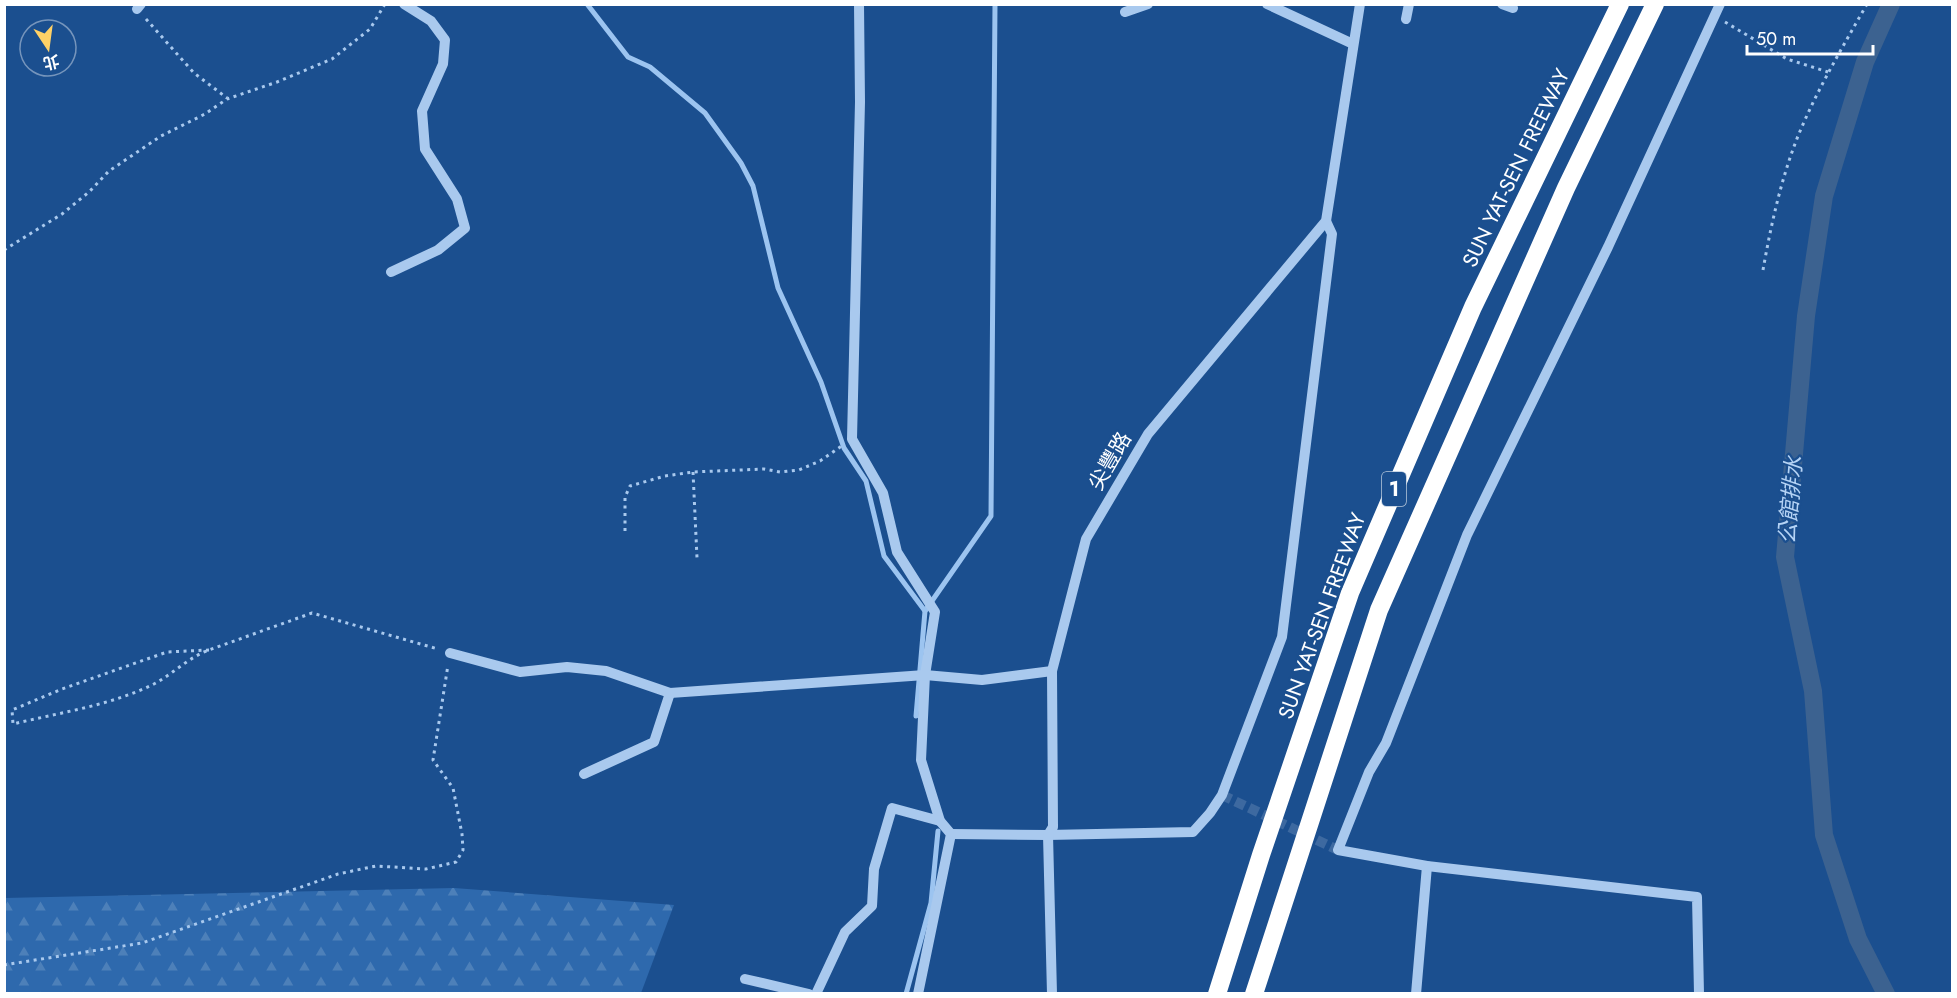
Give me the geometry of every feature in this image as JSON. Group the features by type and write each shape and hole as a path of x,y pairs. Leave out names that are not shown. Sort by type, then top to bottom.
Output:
{"highway":[{"name":"SUN YAT-SEN FREEWAY","path":"1217,993 1350,593 1473,308 1620,4"},
{"name":"1","path":"1254,993 1379,610 1566,188 1655,4"}],"street":[{"path":"391,272 438,250 465,228 457,199 425,148 423,111 443,64 445,40 431,21 404,4"},
{"path":"859,4 860,102 852,439 883,493 897,552 935,612 923,675 921,760 940,821 951,834 1048,835 1193,832 1222,795 1281,637 1332,234 1326,221 1360,4"},
{"path":"1125,12 1148,4"},
{"path":"1267,4 1353,44"},
{"path":"1406,19 1409,4"},
{"path":"1699,993 1697,897 1426,866 1338,850 1369,772 1386,743 1467,535 1608,247 1720,4"},
{"name":"尖豐路","path":"1052,993 1048,835 1053,826 1052,671 1086,539 1148,434 1326,221"},
{"path":"450,653 520,672 567,667 606,671 670,693 923,675 982,680 1052,671"},
{"path":"584,774 654,742 670,693"},
{"path":"816,993 845,932 872,906 874,869 892,808 940,821"},
{"path":"918,993 951,834"},
{"path":"1416,993 1426,866"},
{"path":"745,979 809,993"}],"path":[{"path":"4,250 62,214 89,192 109,171 161,136 205,114 227,99 277,82 332,59 370,29 385,4"},
{"path":"1762,270 1772,220 1798,138 1828,72 1867,4"},
{"path":"139,7 194,73 227,99"},
{"path":"1714,16 1786,59 1828,72"},
{"path":"625,531 625,497 630,486 665,476 693,472 799,470 819,461 852,439"},
{"path":"693,472 697,558"},
{"path":"4,965 142,943 338,874 376,866 426,869 456,861 463,850 453,788 433,760 450,653 312,613 209,651 196,655 151,685 98,704 13,724 12,710 62,689 167,652 209,651"}],"green space":[{"path":"454,888 674,905 641,993 5,993 5,898"}],"waterway":[{"path":"587,4 628,57 650,67 705,113 741,163 753,186 778,288 821,382 844,448 866,481 884,556 925,611"},
{"path":"916,716 925,611 991,516 995,4"},
{"name":"公館排水","path":"1886,994 1858,939 1824,835 1813,691 1785,557 1806,316 1824,196 1865,62 1891,4"},
{"path":"906,994 931,903 938,831"}],"tunnel":[{"path":"1222,795 1338,850"}]}
